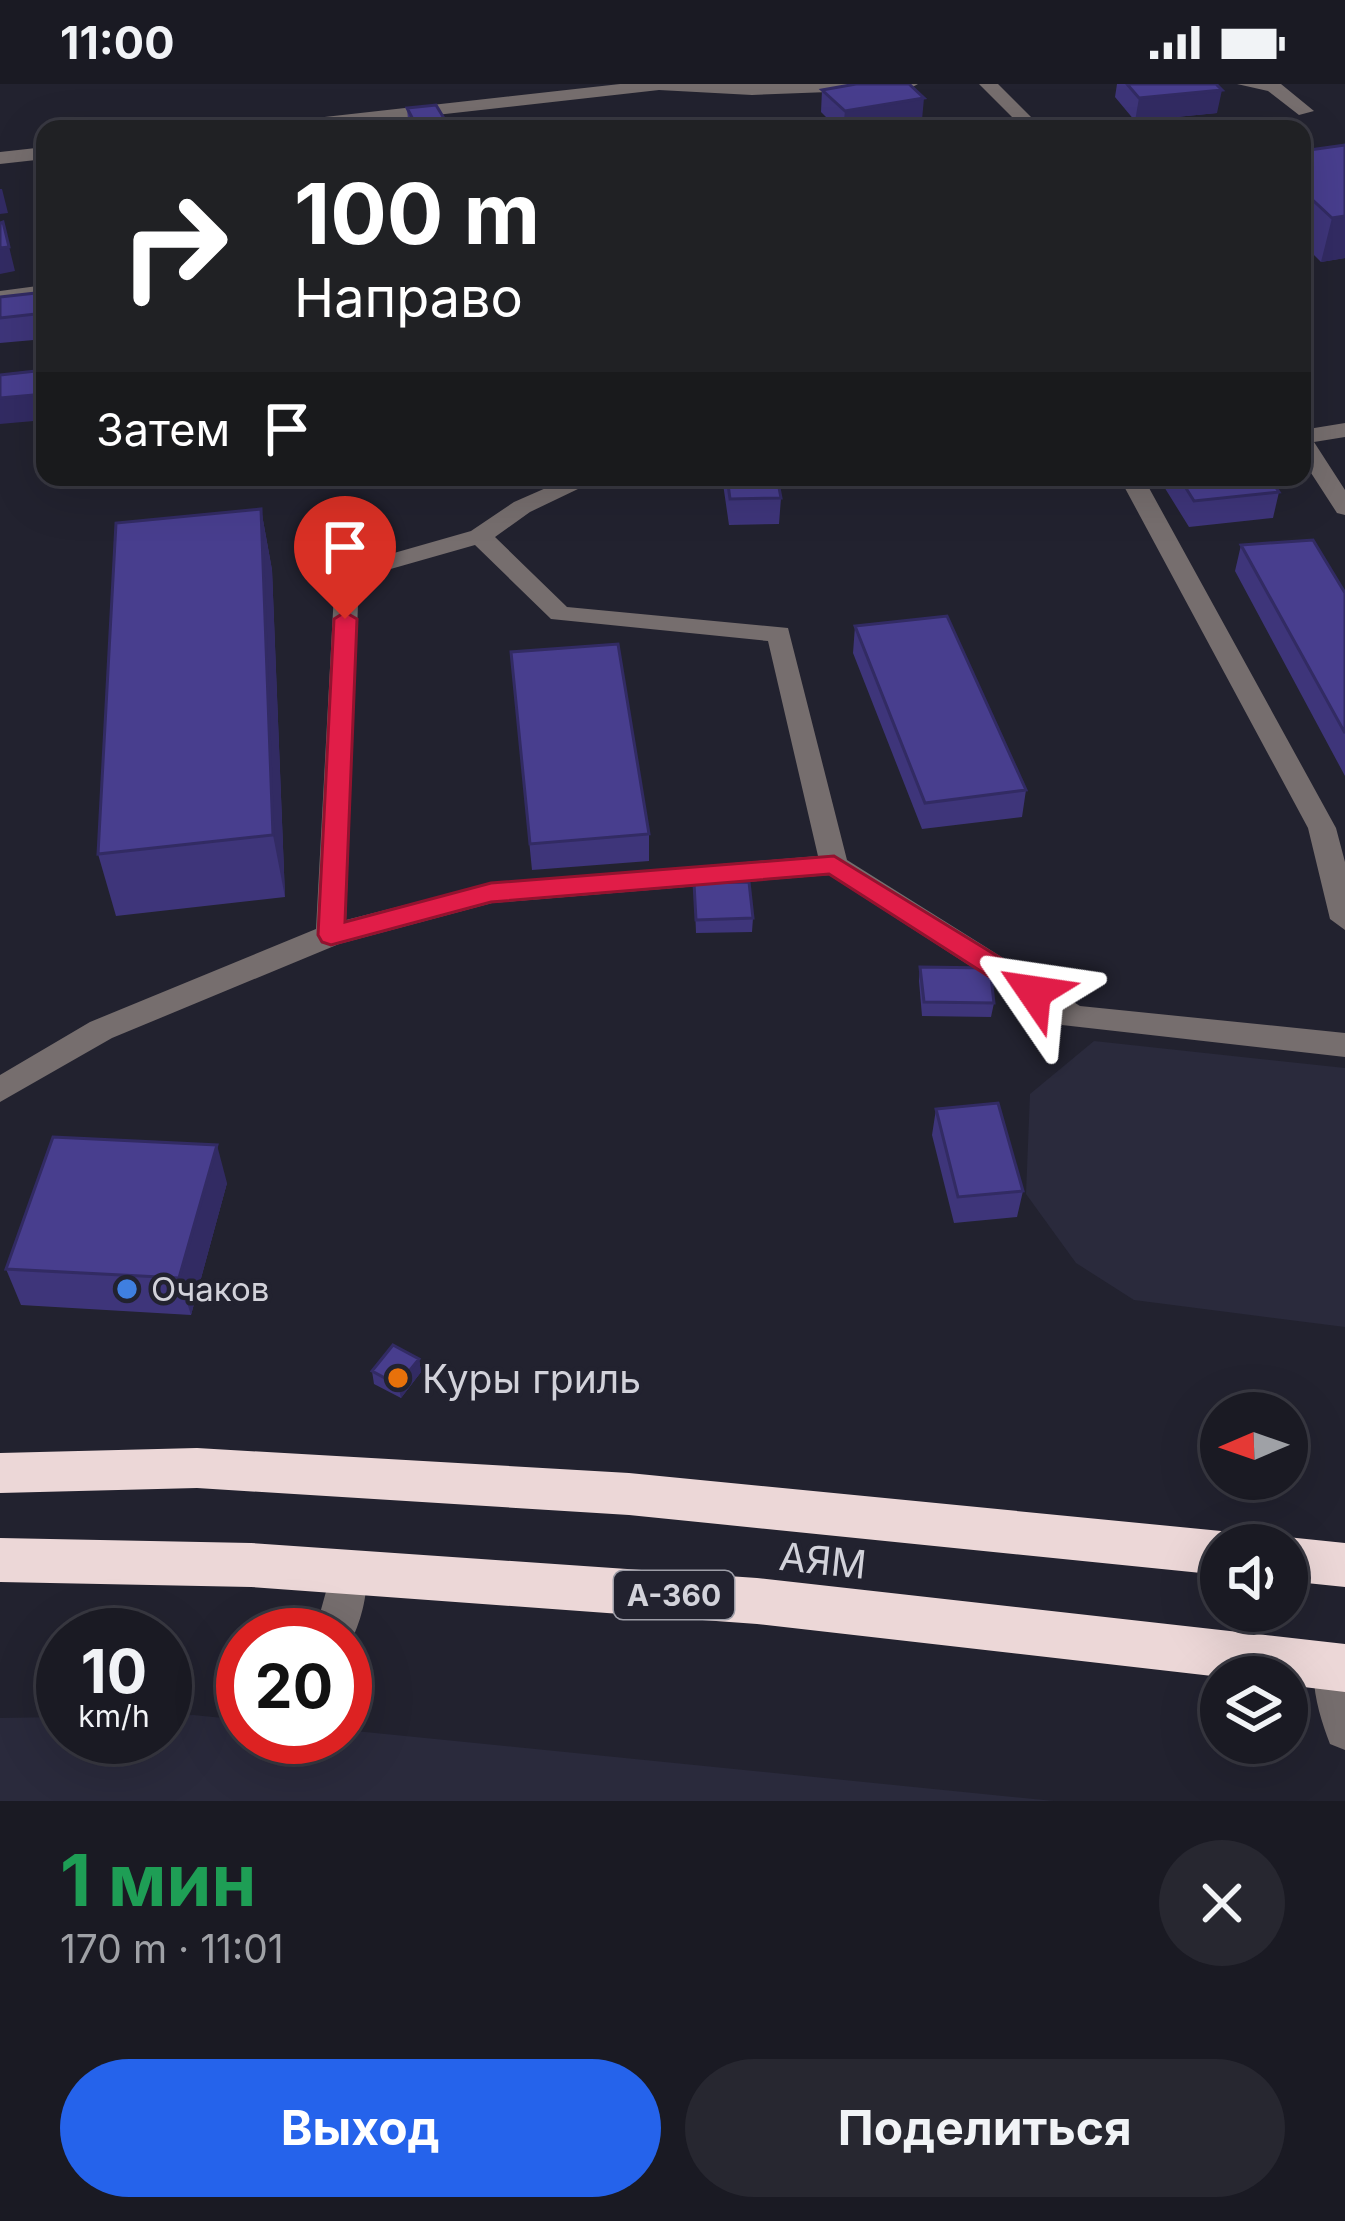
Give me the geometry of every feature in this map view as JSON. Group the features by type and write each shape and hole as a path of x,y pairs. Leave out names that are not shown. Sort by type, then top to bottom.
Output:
{"highway":[{"name":"АЯМ","path":"0,1473 197,1468 629,1494 1200,1551"},
{"name":"АЯМ","path":"0,1560 251,1565 757,1601 1338,1667"},
{"path":"1308,1561 1345,1565"}],"street":[{"path":"341,120 658,84 752,90 909,84"},
{"path":"988,84 1025,120"},
{"path":"1246,84 1273,86 1305,112"},
{"path":"0,158 36,154"},
{"path":"0,296 36,292"},
{"path":"1311,437 1345,430"},
{"path":"1311,453 1345,508"},
{"path":"331,935 347,574 480,536 522,508 571,486"},
{"path":"1136,486 1322,828 1345,919"},
{"path":"480,536 560,614 779,634 834,865"},
{"path":"0,1090 101,1030 331,935 491,893 834,865 1073,1017 1345,1045"},
{"path":"341,1608 350,1572"},
{"path":"1338,1667 1345,1729"}],"shaded area":[{"path":"1094,1041 1345,1068 1345,1327 1134,1300 1076,1263 1026,1194 1030,1094"},
{"path":"192,1715 216,1717 216,1764 372,1764 372,1733 1054,1801 0,1801 0,1718 36,1717 36,1764 192,1764"}],"building":[{"path":"856,84 909,84 924,98 845,111 822,90"},
{"path":"1127,84 1216,84 1222,90 1139,98"},
{"path":"436,105 445,120 413,120 407,108"},
{"path":"1345,145 1345,216 1332,218 1311,198 1311,150"},
{"path":"0,223 9,247 0,248"},
{"path":"36,293 36,314 0,318 0,297"},
{"path":"36,371 36,395 0,398 0,375"},
{"path":"728,486 779,486 781,498 730,499"},
{"path":"1185,486 1275,486 1279,492 1194,501"},
{"path":"261,509 273,835 98,854 116,523"},
{"path":"1313,540 1345,593 1345,733 1241,545"},
{"path":"947,616 1026,790 925,803 855,626"},
{"path":"618,644 649,834 530,844 511,652"},
{"path":"749,882 753,918 696,920 694,883"},
{"path":"920,967 990,968 994,1003 924,1002"},
{"path":"998,1103 1023,1191 958,1197 936,1109"},
{"path":"53,1137 217,1145 179,1278 6,1269"},
{"path":"393,1345 419,1359 398,1385 372,1371"}],"place":[{"name":"Очаков","path":"127,1289"},
{"name":"Куры гриль","path":"398,1378"}],"route":[{"path":"345,619 331,935 491,893 834,865 1034,992"}]}
